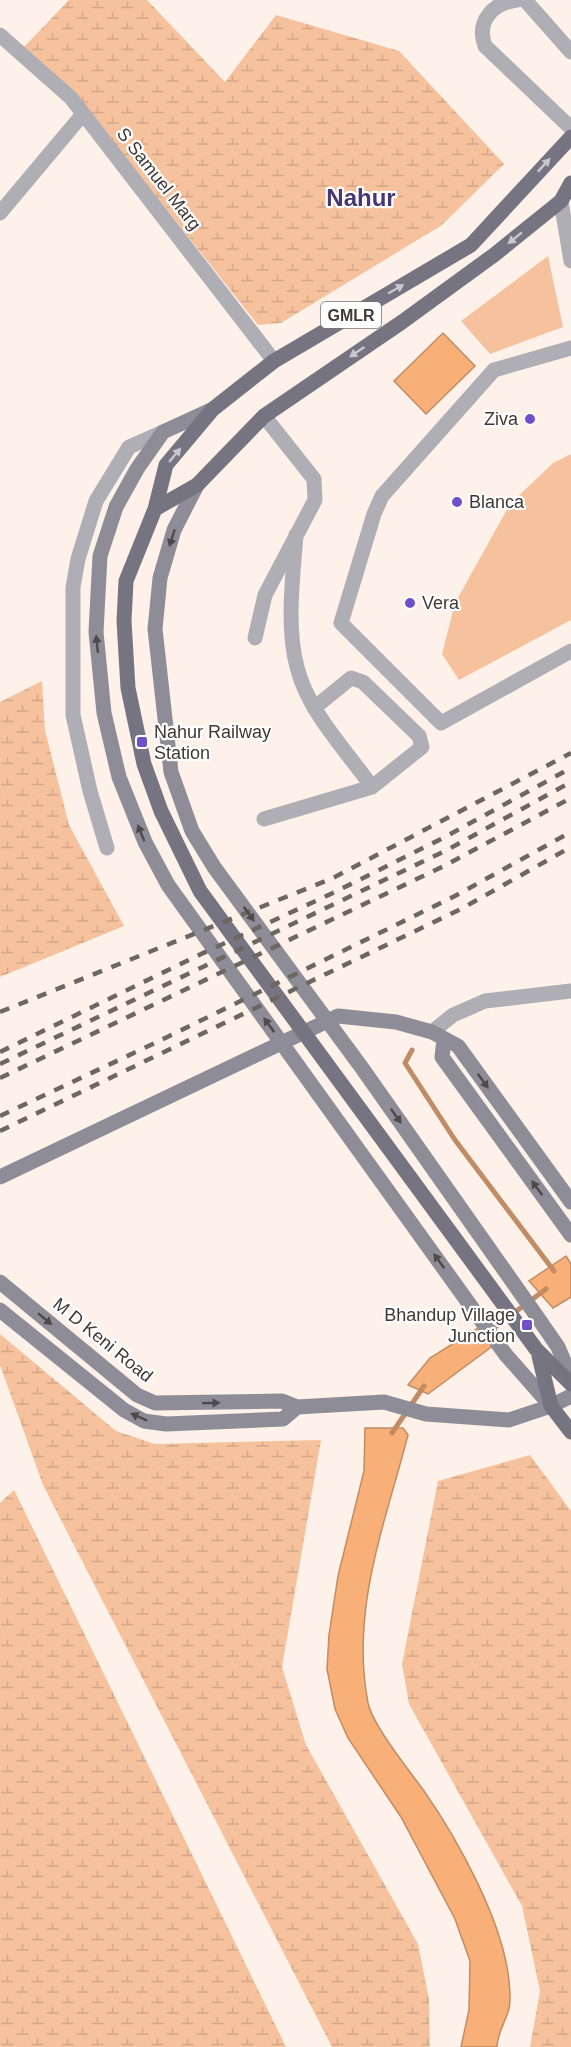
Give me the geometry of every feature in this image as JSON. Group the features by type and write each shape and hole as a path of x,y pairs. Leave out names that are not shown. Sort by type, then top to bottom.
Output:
{"main road":[{"name":"GMLR","path":"155,509 166,465 213,409 274,361 471,245 571,137"},
{"name":"GMLR","path":"155,509 197,485 264,416 402,322 494,255 561,201 571,183"},
{"path":"155,509 126,581 124,621 128,688 144,764 161,811 200,891 533,1344 571,1384"},
{"path":"533,1344 551,1406 571,1432"}],"street":[{"path":"517,0 494,9 482,24 481,35 485,46 571,128"},
{"path":"525,0 571,52"},
{"name":"S Samuel Marg","path":"0,35 71,98 274,361"},
{"path":"0,213 83,114"},
{"path":"561,201 571,261"},
{"path":"571,348 494,370 382,496 374,514 341,623 441,723 571,651"},
{"path":"107,848 90,791 73,715 73,587 78,559 96,501 129,447 213,409"},
{"path":"255,638 265,595 315,500 314,479 264,416"},
{"path":"163,432 137,469 116,507 100,556 96,632 104,713 119,777 145,842 168,885 506,1355 551,1406"},
{"path":"197,485 174,530 160,578 155,629 171,772 192,831 214,867 362,1068 516,1286 558,1347 571,1378"},
{"path":"296,535 292,592 297,668 314,708 372,787"},
{"path":"264,819 372,787 422,747 419,736 363,682 351,678 314,708"},
{"path":"571,991 485,1000 453,1015 438,1036 442,1057 571,1235"},
{"path":"0,1177 338,1016 396,1022 438,1036 458,1046 571,1202"},
{"name":"M D Keni Road","path":"0,1282 137,1395 154,1403 282,1401 297,1407 384,1402 426,1414 509,1420 551,1406 571,1396"},
{"name":"M D Keni Road","path":"0,1310 124,1410 144,1421 166,1424 283,1419 297,1407"}],"green space":[{"path":"69,0 147,0 225,82 276,15 399,51 504,164 442,225 281,323 258,325 83,104 22,49"},
{"path":"548,256 563,327 490,354 461,321"},
{"path":"571,454 571,620 459,680 442,654 455,603 510,504 553,463"},
{"path":"42,681 45,730 69,825 124,926 0,977 0,702"},
{"path":"0,1334 116,1431 155,1444 321,1440 282,1667 306,1745 418,1944 429,1999 430,2047 332,2047 43,1485 0,1365"},
{"path":"530,1455 571,1511 571,2047 530,2047 540,1991 522,1906 409,1704 402,1664 438,1481"},
{"path":"14,1490 286,2047 0,2047 0,1503"}],"shaded area":[{"path":"443,333 475,366 426,414 394,381"},
{"path":"566,1256 571,1264 571,1297 553,1308 529,1281"},
{"path":"489,1321 502,1339 428,1394 408,1385 430,1358"},
{"path":"365,1428 403,1428 408,1435 380,1534 367,1601 363,1634 368,1703 384,1735 451,1833 477,1882 498,1933 505,1958 510,2001 497,2047 461,2047 469,2010 470,1961 455,1919 401,1817 348,1738 335,1709 327,1669 329,1635 338,1576 364,1471"}],"waterway":[{"path":"412,1050 405,1063 455,1140 554,1271"},
{"path":"491,1330 546,1289"},
{"path":"392,1433 424,1386"}],"railway":[{"path":"0,1012 333,878 571,753"},
{"path":"0,1052 335,892 443,838 571,768"},
{"path":"0,1064 447,850 571,782"},
{"path":"0,1078 444,866 571,798"},
{"path":"0,1116 455,896 571,832"},
{"path":"0,1131 461,909 571,847"}],"place":[{"name":"Ziva","path":"530,419"},
{"name":"Blanca","path":"457,502"},
{"name":"Vera","path":"410,603"},
{"name":"Nahur Railway Station","path":"142,742"},
{"name":"Bhandup Village Junction","path":"527,1325"}],"district":[{"name":"Nahur","path":"361,198"}]}
